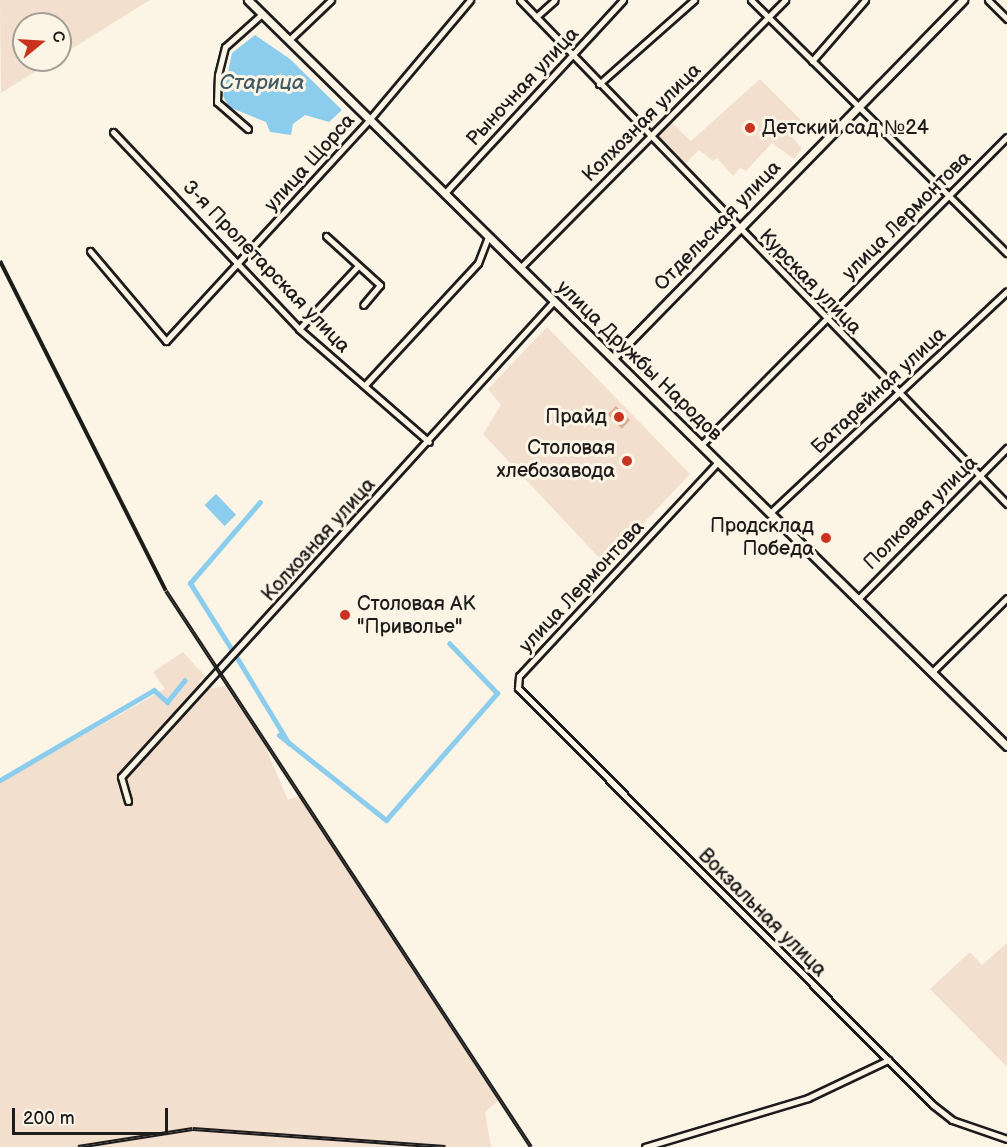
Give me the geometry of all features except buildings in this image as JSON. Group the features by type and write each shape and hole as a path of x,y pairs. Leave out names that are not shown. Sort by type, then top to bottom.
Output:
{"street":[{"name":"улица Дружбы Народов","path":"248,0 1007,746"},
{"path":"289,40 331,0"},
{"name":"улица Щорса","path":"90,251 165,341 369,120 470,0"},
{"name":"Курская улица","path":"520,0 824,320 1007,504"},
{"path":"536,17 555,0"},
{"name":"Рыночная улица","path":"444,194 623,0"},
{"path":"599,84 694,0"},
{"path":"751,0 1007,253"},
{"name":"Колхозная улица","path":"520,268 785,0"},
{"path":"812,61 865,0"},
{"name":"Отдельская улица","path":"613,358 963,0"},
{"path":"988,0 1007,20"},
{"path":"248,129 218,102 218,75 225,47 262,14"},
{"name":"3-я Пролетарская улица","path":"113,132 299,329 429,442"},
{"name":"улица Лермонтова","path":"701,445 1007,137"},
{"path":"326,236 380,285 363,305"},
{"path":"365,385 478,263 488,237"},
{"path":"299,329 358,266"},
{"name":"Батарейная улица","path":"771,512 1007,291"},
{"name":"Колхозная улица","path":"128,801 121,777 429,442 554,301"},
{"path":"604,349 623,347 620,358 626,371"},
{"name":"Полковая улица","path":"857,600 1007,448"},
{"name":"улица Лермонтова","path":"517,681 718,462"},
{"path":"932,672 1007,598"},
{"name":"Вокзальная улица","path":"517,681 531,702 888,1060 952,1120 1007,1139"},
{"path":"645,1147 808,1098 888,1060"}],"shaded area":[{"path":"0,0 150,0 72,49 72,12 12,12 12,72 35,72 1,93"},
{"name":"Детский сад №24","path":"760,79 802,121 788,133 802,148 794,159 772,143 746,171 740,168 733,176 717,158 713,161 699,150 685,164 658,137 671,122 691,141"},
{"path":"547,327 690,474 605,564 483,434 501,405 488,389"},
{"path":"183,652 205,676 199,681 208,689 225,686 264,744 288,800 299,796 498,1101 485,1112 491,1147 0,1147 0,782 165,689 153,672"},
{"path":"1007,943 1007,1067 930,989 970,952 982,965"}],"water":[{"name":"Старица","path":"255,35 290,59 342,110 329,122 305,115 293,124 291,135 270,132 266,122 229,107 223,96 232,53"},
{"path":"216,494 236,515 225,526 204,505"}],"waterway":[{"path":"232,650 190,583 260,502"},
{"path":"279,735 386,820 497,693 449,643"},
{"path":"237,658 289,744"},
{"path":"0,780 154,690 167,702 185,680"}],"railway":[{"path":"0,261 166,591 531,1147"},
{"path":"78,1147 193,1129 445,1147"}],"place":[{"name":"Детский сад №24","path":"750,128"},
{"name":"Прайд","path":"619,417"},
{"name":"Столовая хлебозавода","path":"627,461"},
{"name":"Продсклад Победа","path":"826,538"},
{"name":"Столовая АК \"Приволье\"","path":"345,615"}]}
